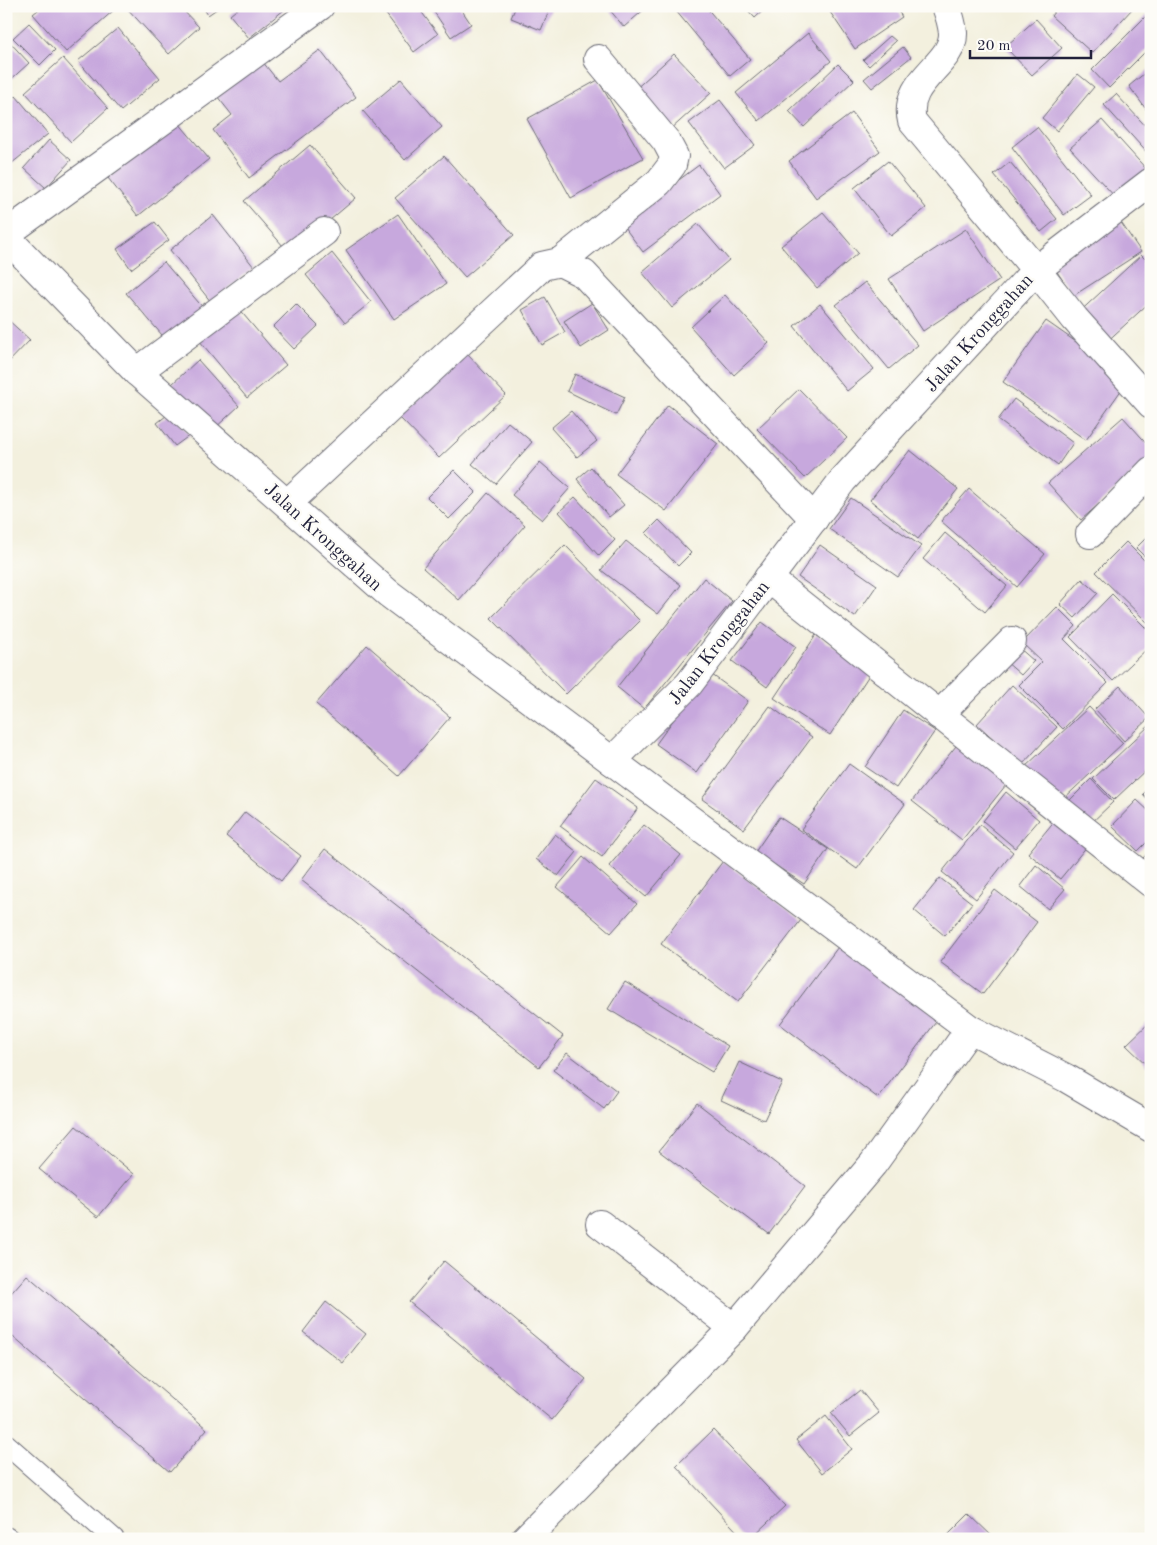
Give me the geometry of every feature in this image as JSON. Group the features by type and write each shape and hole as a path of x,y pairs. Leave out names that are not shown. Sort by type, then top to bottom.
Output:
{"street":[{"path":"6,235 320,6"},
{"name":"Jalan Kronggahan","path":"6,235 137,372 388,593 612,761 689,684 842,480 1036,270 912,121 909,109 912,96 947,50 953,34 946,6"},
{"path":"288,503 542,266 560,262 659,182 672,165 674,156 666,141 598,59"},
{"path":"1151,182 1036,270 1075,319 1151,404"},
{"path":"137,372 324,232"},
{"path":"560,262 584,274 814,519"},
{"path":"1090,534 1151,471"},
{"path":"768,578 1151,883"},
{"path":"939,715 1012,641"},
{"path":"612,761 970,1029 1066,1078 1151,1128"},
{"path":"525,1539 734,1328 873,1164 970,1029"},
{"path":"600,1224 734,1328"}],"lane":[{"path":"6,1444 114,1539"}],"building":[{"path":"43,6 111,6 114,10 66,52 33,14"},
{"path":"125,6 179,6 199,27 169,54"},
{"path":"202,6 221,6 208,15"},
{"path":"241,6 289,6 249,38 230,15"},
{"path":"380,6 417,6 438,34 414,52"},
{"path":"430,6 459,6 471,24 451,37"},
{"path":"516,6 542,6 550,9 541,30 511,18"},
{"path":"612,6 648,6 624,27 609,9"},
{"path":"682,6 705,6 750,59 730,76 676,11"},
{"path":"744,6 768,6 755,18"},
{"path":"839,6 895,6 902,17 855,49 830,12"},
{"path":"1059,6 1129,6 1132,9 1092,53 1051,16"},
{"path":"1151,11 1151,46 1109,88 1092,70"},
{"path":"1036,19 1062,48 1032,75 1005,47"},
{"path":"29,23 55,50 40,65 13,38"},
{"path":"118,28 160,78 121,111 78,61"},
{"path":"808,33 831,61 759,121 736,93"},
{"path":"890,36 896,41 869,66 863,60"},
{"path":"6,38 29,63 6,84"},
{"path":"903,47 911,57 872,88 864,79"},
{"path":"320,50 356,97 249,178 213,130 232,115 217,96 262,61 278,81"},
{"path":"674,54 711,93 669,131 632,92"},
{"path":"63,58 108,108 71,142 25,92"},
{"path":"838,64 854,80 804,127 789,111"},
{"path":"1151,68 1151,116 1129,86"},
{"path":"1078,74 1094,87 1057,131 1042,118"},
{"path":"401,79 442,127 405,160 363,111"},
{"path":"598,80 643,158 571,198 527,119"},
{"path":"1116,94 1151,132 1150,156 1104,105"},
{"path":"16,96 48,134 6,168 6,104"},
{"path":"720,100 755,145 724,168 689,123"},
{"path":"852,113 880,151 816,198 789,161"},
{"path":"1102,120 1148,171 1117,199 1070,148"},
{"path":"178,122 209,159 138,216 108,178"},
{"path":"1037,127 1091,195 1064,215 1012,147"},
{"path":"49,140 71,160 46,188 24,168"},
{"path":"310,145 356,198 290,254 244,201"},
{"path":"444,156 514,235 465,277 395,198"},
{"path":"888,161 926,208 891,236 854,188"},
{"path":"1010,162 1057,219 1041,232 994,175"},
{"path":"699,165 720,194 643,252 621,223"},
{"path":"823,212 858,253 817,288 781,246"},
{"path":"398,214 446,284 394,319 346,250"},
{"path":"213,215 254,267 211,302 170,250"},
{"path":"1120,221 1141,252 1073,296 1052,264"},
{"path":"155,222 169,240 131,269 117,249"},
{"path":"698,224 729,260 672,308 642,272"},
{"path":"966,229 1000,280 923,331 889,279"},
{"path":"332,253 371,302 345,323 306,275"},
{"path":"1141,255 1151,265 1151,301 1102,346 1074,317"},
{"path":"164,262 205,310 168,342 126,293"},
{"path":"865,282 918,345 889,369 836,305"},
{"path":"725,295 769,343 734,375 691,327"},
{"path":"545,297 565,332 542,345 522,310"},
{"path":"592,303 609,330 581,348 564,321"},
{"path":"296,304 318,326 294,349 273,327"},
{"path":"820,304 874,369 847,391 794,326"},
{"path":"238,308 286,365 247,398 199,340"},
{"path":"6,318 30,340 6,365"},
{"path":"1046,321 1129,379 1086,440 1003,382"},
{"path":"467,354 506,395 439,458 399,417"},
{"path":"198,360 239,406 213,430 172,384"},
{"path":"575,374 625,397 616,415 567,391"},
{"path":"799,389 847,438 805,478 757,429"},
{"path":"1014,399 1073,443 1058,465 998,420"},
{"path":"668,405 718,444 666,511 616,474"},
{"path":"571,411 597,441 577,457 551,428"},
{"path":"171,412 190,435 175,446 157,423"},
{"path":"1123,417 1151,448 1151,458 1081,520 1048,483"},
{"path":"508,422 532,442 496,484 472,464"},
{"path":"910,450 958,489 918,539 870,500"},
{"path":"540,462 570,488 542,520 512,495"},
{"path":"591,467 624,505 609,517 577,479"},
{"path":"454,470 476,492 449,519 427,497"},
{"path":"969,489 1045,554 1017,587 941,521"},
{"path":"488,493 525,525 459,600 423,568"},
{"path":"575,497 615,540 599,556 559,512"},
{"path":"851,498 921,546 898,577 829,529"},
{"path":"659,520 691,553 678,566 646,533"},
{"path":"945,533 1007,586 985,612 923,559"},
{"path":"1151,533 1151,563 1136,548"},
{"path":"626,541 681,585 658,614 601,570"},
{"path":"1126,542 1151,567 1151,626 1096,572"},
{"path":"565,545 640,621 566,694 491,618"},
{"path":"820,545 877,585 855,617 798,577"},
{"path":"704,578 732,601 644,709 617,687"},
{"path":"1082,579 1098,593 1075,618 1060,604"},
{"path":"1112,594 1151,633 1151,645 1113,681 1070,637"},
{"path":"1057,607 1076,626 1064,639 1108,683 1063,729 1019,685 1042,662 1022,643"},
{"path":"762,622 796,647 767,687 732,661"},
{"path":"816,635 871,672 830,735 774,698"},
{"path":"367,645 450,717 399,776 316,704"},
{"path":"1018,647 1034,661 1021,675 1005,661"},
{"path":"708,672 748,701 697,773 656,744"},
{"path":"1012,685 1057,727 1022,765 977,724"},
{"path":"1120,686 1149,718 1124,741 1095,709"},
{"path":"770,706 812,737 744,829 702,799"},
{"path":"1089,707 1123,743 1058,804 1024,768"},
{"path":"903,710 935,731 896,788 865,767"},
{"path":"1151,724 1151,765 1114,800 1093,779"},
{"path":"964,736 1014,775 962,840 912,801"},
{"path":"849,764 905,804 857,869 801,829"},
{"path":"596,778 638,808 602,857 560,826"},
{"path":"1091,779 1113,802 1087,827 1065,805"},
{"path":"1151,787 1151,803 1143,794"},
{"path":"1006,792 1039,820 1015,848 983,821"},
{"path":"1137,800 1151,813 1151,838 1138,851 1112,826"},
{"path":"245,812 301,856 281,881 226,836"},
{"path":"779,817 828,849 804,884 755,852"},
{"path":"1056,819 1088,845 1060,879 1028,853"},
{"path":"644,825 681,855 646,897 609,866"},
{"path":"980,825 1013,852 976,899 942,872"},
{"path":"555,834 577,852 558,876 536,859"},
{"path":"325,849 563,1036 539,1067 301,880"},
{"path":"1151,849 1151,875 1138,864"},
{"path":"583,857 637,904 611,933 557,887"},
{"path":"723,861 801,920 738,1002 661,944"},
{"path":"1036,865 1065,889 1048,909 1020,886"},
{"path":"940,878 972,903 945,936 914,910"},
{"path":"995,890 1037,922 983,994 940,962"},
{"path":"841,943 939,1018 878,1098 780,1024"},
{"path":"625,982 728,1046 712,1072 608,1009"},
{"path":"1151,1021 1151,1069 1126,1045"},
{"path":"567,1053 617,1091 604,1109 553,1070"},
{"path":"739,1062 782,1082 764,1120 721,1100"},
{"path":"697,1103 805,1186 769,1234 659,1151"},
{"path":"76,1126 134,1174 98,1217 39,1169"},
{"path":"444,1261 586,1379 552,1420 409,1302"},
{"path":"27,1275 207,1429 170,1472 6,1331 6,1299"},
{"path":"326,1302 366,1334 343,1363 303,1332"},
{"path":"860,1390 879,1413 850,1436 831,1413"},
{"path":"826,1416 852,1449 822,1473 796,1440"},
{"path":"713,1430 785,1506 750,1539 744,1539 676,1466"},
{"path":"969,1514 995,1539 944,1539"}]}
